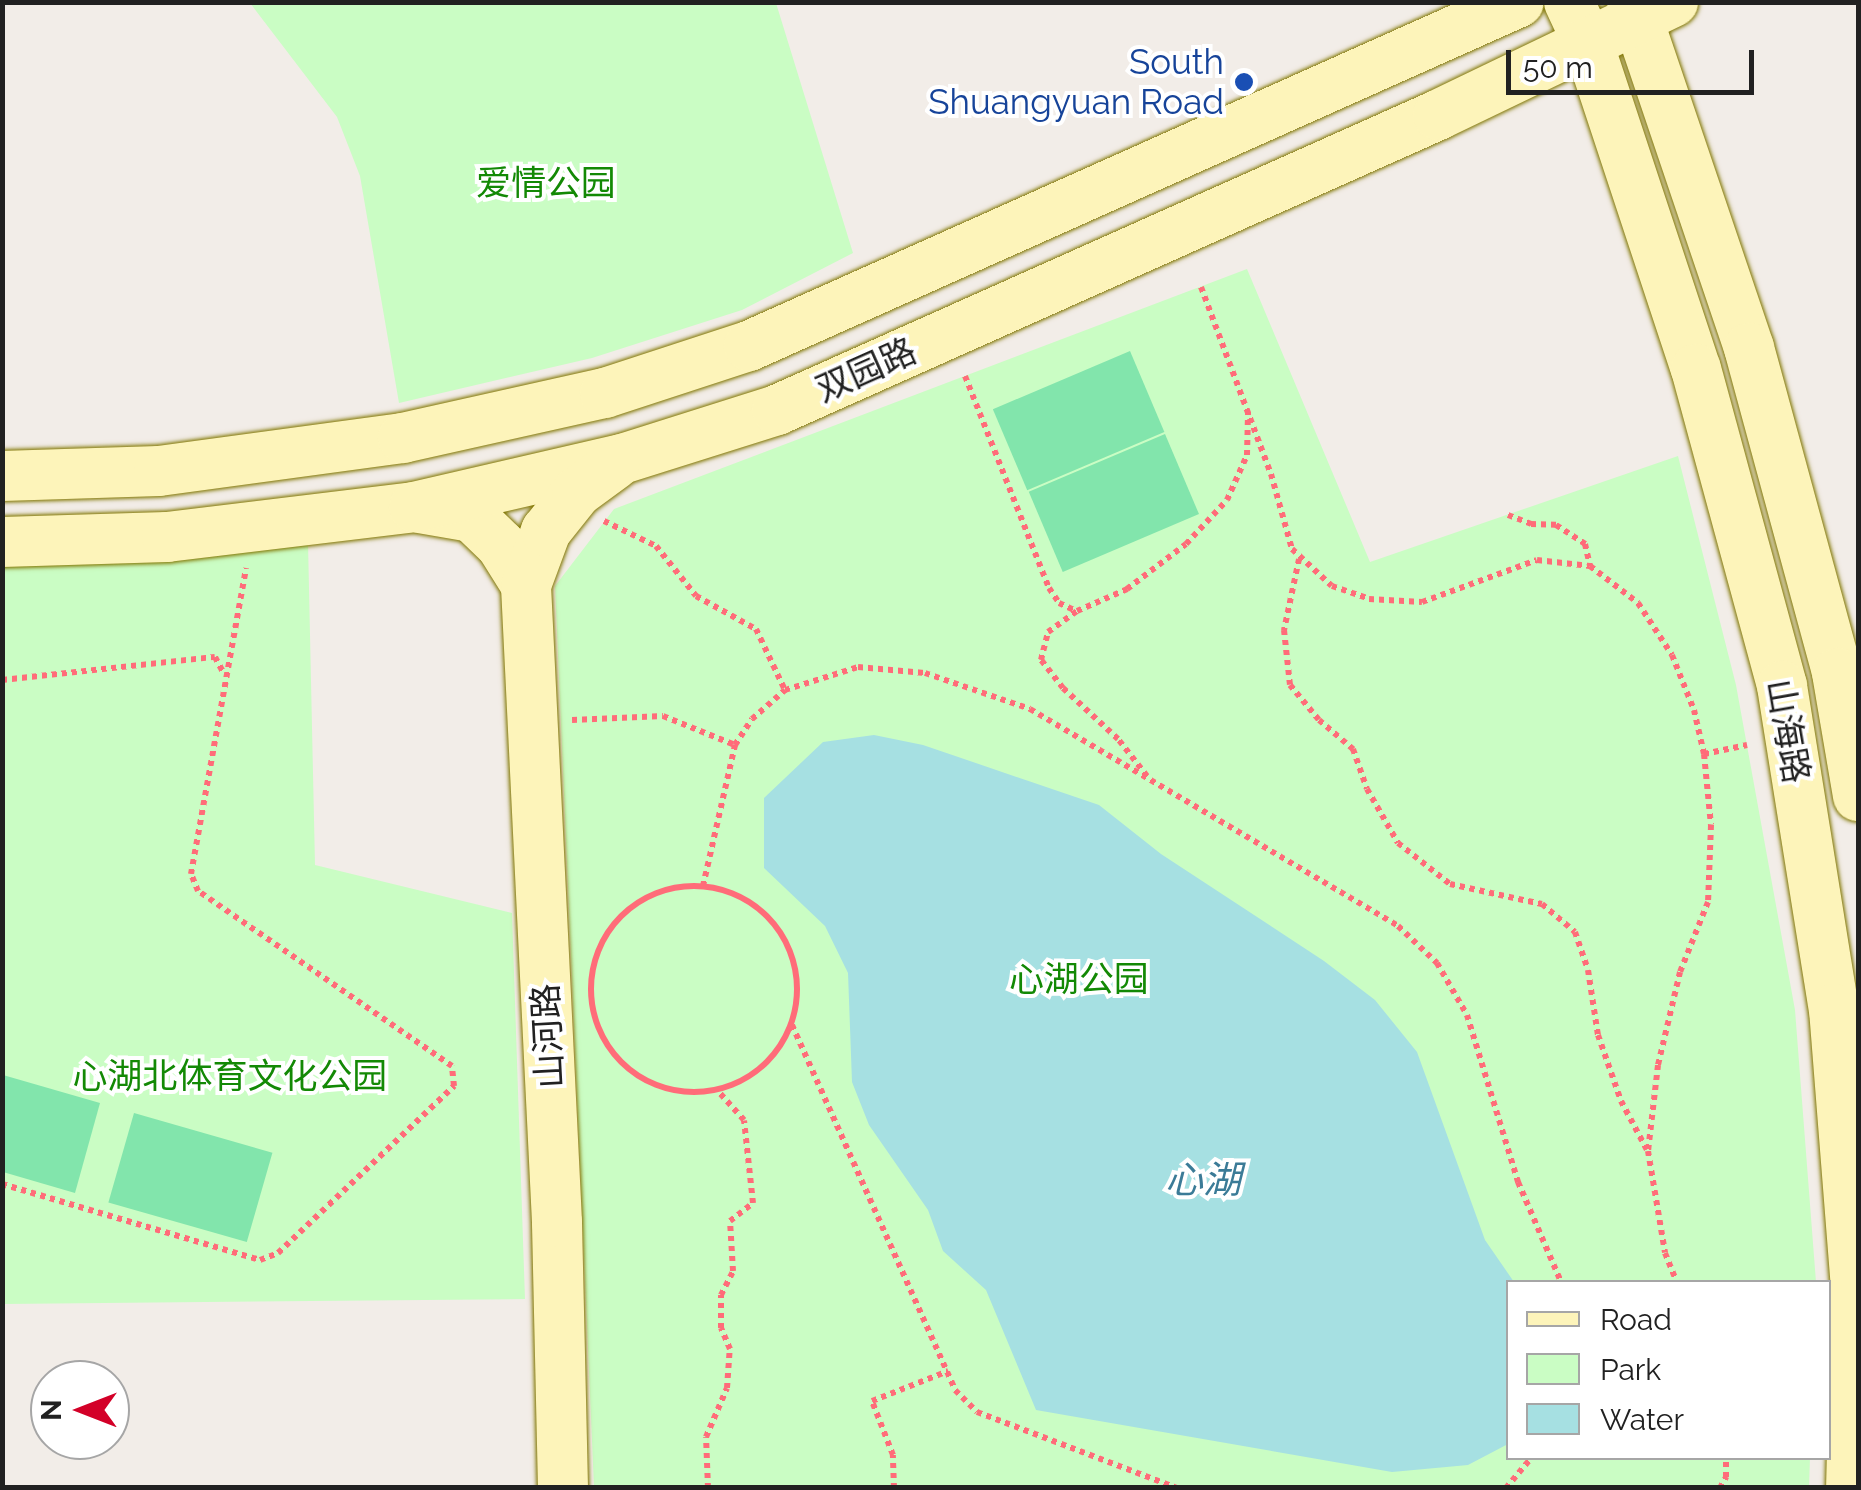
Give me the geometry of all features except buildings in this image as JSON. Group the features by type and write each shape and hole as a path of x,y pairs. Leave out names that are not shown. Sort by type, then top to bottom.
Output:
{"street":[{"name":"双园路","path":"2,476 159,471 403,438 605,393 749,346 1519,2"},
{"name":"双园路","path":"2,542 167,537 414,507 622,458 777,410 1438,116 1578,23 1648,8"},
{"name":"山海路","path":"1648,8 1749,348 1837,673 1858,796"},
{"name":"山海路","path":"1578,23 1696,369 1782,686 1834,1010 1856,1287 1852,1488"},
{"path":"526,584 546,531 578,492 622,458"},
{"path":"414,507 472,517 501,545 526,584"},
{"name":"山河路","path":"526,584 557,1222 562,1488"}],"path":[{"path":"1201,286 1248,410 1292,550 1332,586 1368,600 1422,602 1537,560 1590,566 1638,603 1672,655 1694,710 1704,754 1711,825 1708,902 1680,972 1658,1065 1648,1151 1665,1253 1676,1280"},
{"path":"965,376 1049,588 1059,603 1077,612"},
{"path":"1151,781 1118,739 1063,688 1040,660 1048,632 1142,578 1186,544 1227,500 1246,455 1248,410"},
{"path":"604,511 604,522 656,546 696,596 756,629 784,690"},
{"path":"1508,515 1531,524 1556,525 1585,544 1590,566"},
{"path":"2,1184 260,1260 278,1253 454,1086 452,1066 198,891 190,874 224,673 250,550"},
{"path":"1299,558 1284,630 1290,684 1318,720 1353,749 1368,789 1398,843 1450,884 1542,904 1574,932 1588,970 1598,1035 1621,1101 1648,1151"},
{"path":"2,680 215,657 224,673"},
{"path":"703,886 734,744 752,719 784,690 858,667 924,673 1030,709 1398,926 1437,963 1467,1015 1518,1182 1560,1280"},
{"path":"560,720 663,716 734,744"},
{"path":"1704,754 1746,745"},
{"path":"703,886 725,890 755,905 778,929 793,958 798,992 792,1024 775,1054 750,1076 718,1090 682,1092 648,1082 619,1060 599,1030 591,995 601,947 631,907 660,891 703,886"},
{"path":"792,1024 956,1390 977,1412 1177,1488"},
{"path":"708,1488 706,1437 728,1388 730,1349 721,1328 721,1295 734,1272 730,1222 753,1203 744,1120 718,1090"},
{"path":"894,1488 893,1454 872,1401 948,1371"},
{"path":"1506,1488 1528,1460"},
{"path":"1720,1488 1726,1476 1726,1460"},
{"path":"1246,1488 1262,1488"}],"green space":[{"name":"爱情公园","path":"250,3 776,3 853,253 742,310 592,358 399,403 360,176 337,117"},
{"name":"心湖公园","path":"1247,269 1370,562 1678,456 1736,685 1795,1010 1816,1280 1506,1280 1506,1460 1810,1460 1809,1487 594,1487 555,586 614,509"},
{"path":"1130,351 1164,432 1027,490 993,409"},
{"path":"1165,434 1199,514 1063,572 1029,492"},
{"name":"心湖北体育文化公园","path":"308,542 315,865 512,913 525,1299 3,1304 2,563"},
{"path":"3,1075 100,1103 75,1193 3,1172"},
{"path":"134,1113 272,1153 247,1242 108,1202"}],"water":[{"name":"心湖","path":"874,735 923,745 1099,805 1161,854 1324,961 1375,1000 1417,1052 1485,1240 1513,1280 1506,1280 1506,1445 1468,1465 1392,1472 1036,1410 986,1290 943,1251 928,1210 869,1125 852,1082 848,973 825,926 764,868 764,798 823,742"}],"place":[{"name":"South Shuangyuan Road","path":"1244,82"}]}
